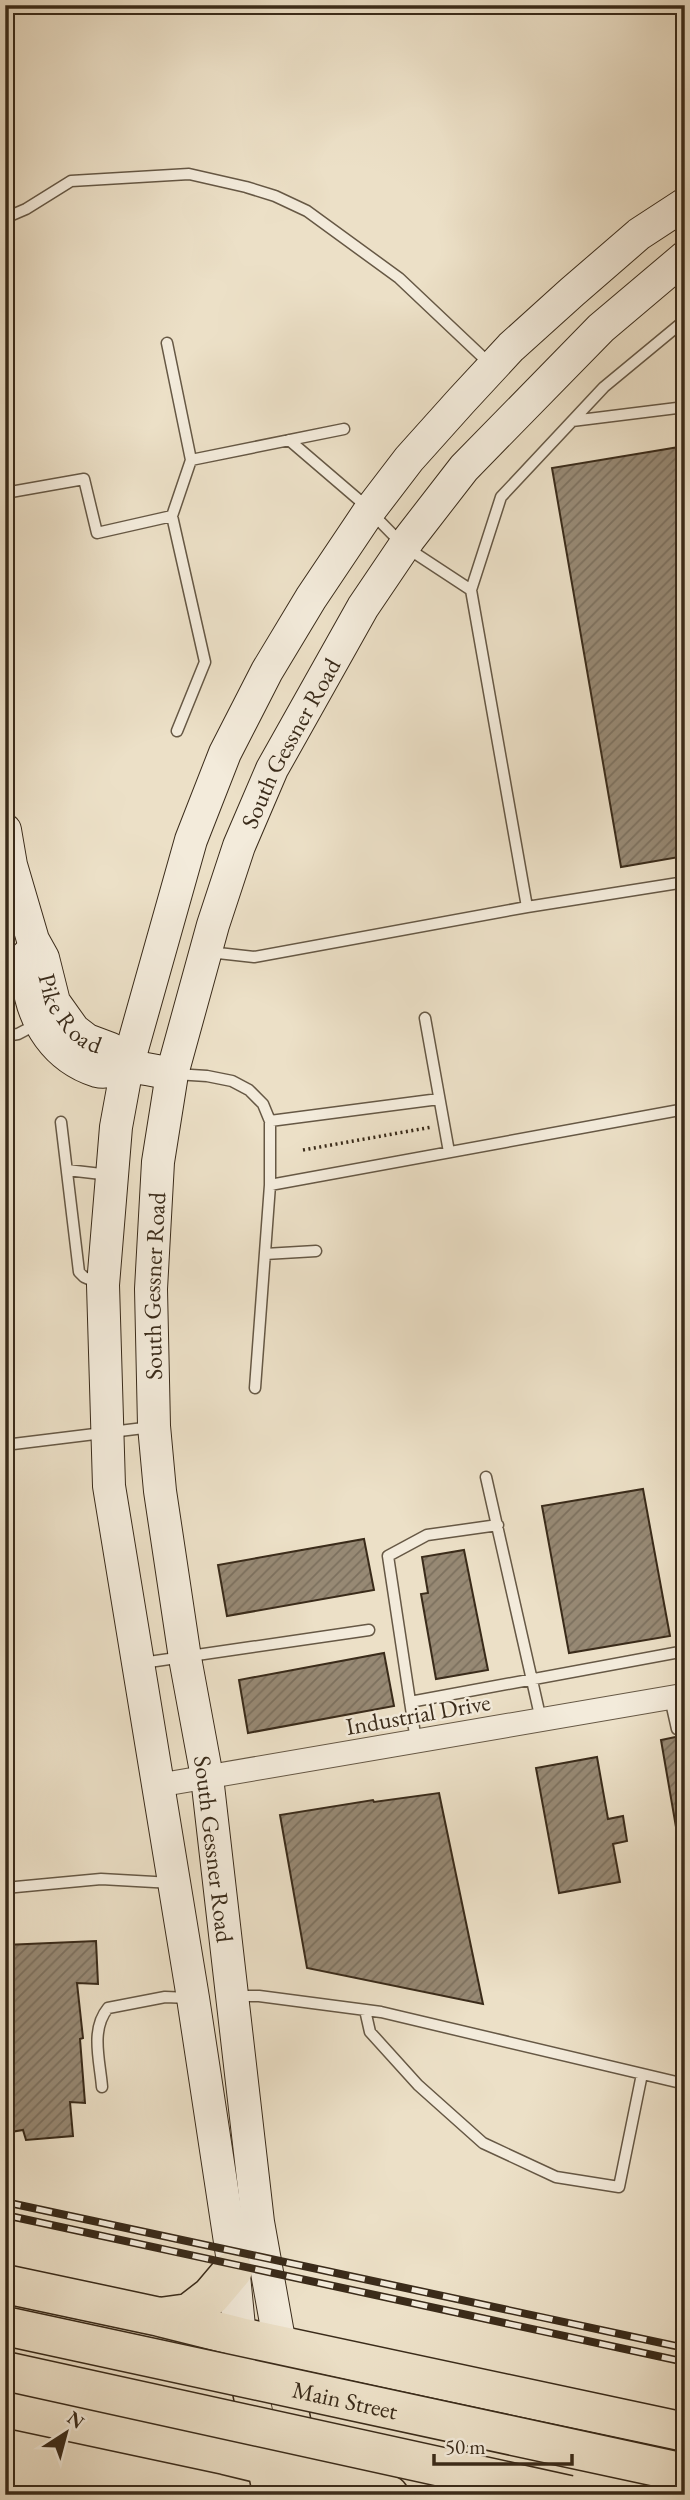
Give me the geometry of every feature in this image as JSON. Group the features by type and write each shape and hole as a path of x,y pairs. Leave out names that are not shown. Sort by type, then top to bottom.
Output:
{"highway":[{"path":"160,2317 189,2313 211,2296 233,2270"},
{"path":"5,2284 685,2432"},
{"name":"Main Street","path":"5,2326 685,2473"},
{"name":"Main Street","path":"5,2371 569,2495"},
{"path":"5,2408 287,2482 373,2493"}],"main road":[{"name":"South Gessner Road","path":"240,2337 233,2270 193,1998 109,1486 103,1285 116,1127 127,1067 191,840 225,752 267,671 311,598 408,459 493,367 629,243 680,217"},
{"name":"South Gessner Road","path":"287,2482 280,2345 258,2222 207,1777 185,1658 160,1491 154,1426 151,1289 158,1162 172,1074 239,846 272,769 356,618 404,545 464,468 601,328 685,257"},
{"name":"Pike Road","path":"5,830 8,865 33,940 26,961 30,1003 50,1018 52,1040 78,1063 108,1072 127,1067 172,1074"},
{"path":"103,1285 151,1289"},
{"path":"175,1883 218,1881"},
{"path":"193,1998 232,1996"},
{"path":"240,2337 287,2482"}],"street":[{"name":"Industrial Drive","path":"160,1785 678,1697"}],"lane":[{"path":"5,218 26,209 71,181 189,174 246,187 275,196 307,211 338,233 399,278 493,367"},
{"path":"527,907 471,590 501,497 604,387 685,320"},
{"path":"167,343 191,460 172,516 205,662 177,731"},
{"path":"572,421 685,407"},
{"path":"191,460 344,429"},
{"path":"289,440 370,510 404,545 471,590"},
{"path":"5,493 84,479 97,533 172,516"},
{"path":"206,952 254,957 527,907 685,882"},
{"path":"5,1036 18,1034 50,1018"},
{"path":"425,1018 449,1152"},
{"path":"172,1074 233,1081 249,1090 263,1104 270,1122 270,1185 255,1388"},
{"path":"270,1122 439,1099"},
{"path":"270,1185 685,1109"},
{"path":"61,1122 79,1272 103,1285"},
{"path":"67,1170 112,1175"},
{"path":"265,1254 316,1251"},
{"path":"5,1445 154,1426"},
{"path":"486,1476 541,1720"},
{"path":"416,1741 388,1556 426,1535 498,1525"},
{"path":"139,1663 369,1630"},
{"path":"410,1702 685,1651"},
{"path":"677,1729 678,1697"},
{"path":"5,1888 101,1879 175,1883"},
{"path":"232,1996 259,1996 365,2010 685,2084"},
{"path":"102,2087 97,2032 100,2018 108,2008 165,1997 193,1998"},
{"path":"365,2010 370,2032 418,2085 483,2143 556,2177 620,2187 642,2074"}],"path":[{"path":"303,1150 444,1125"}],"building":[{"path":"685,446 685,856 621,867 552,468"},
{"path":"643,1489 670,1636 569,1653 542,1506"},
{"path":"364,1539 374,1590 227,1616 218,1565"},
{"path":"464,1550 488,1670 436,1679 421,1594 428,1593 422,1557"},
{"path":"384,1653 394,1706 248,1733 239,1680"},
{"path":"685,1735 685,1832 677,1833 661,1740"},
{"path":"597,1757 608,1819 623,1816 627,1841 613,1844 620,1882 559,1893 536,1768"},
{"path":"439,1793 483,2004 307,1968 280,1815 373,1800"},
{"path":"96,1941 98,1984 77,1983 83,2038 80,2039 85,2103 70,2102 73,2136 26,2140 23,2130 5,2133 5,1945"}],"railway":[{"path":"5,2202 685,2348"},
{"path":"5,2215 685,2362"}]}
